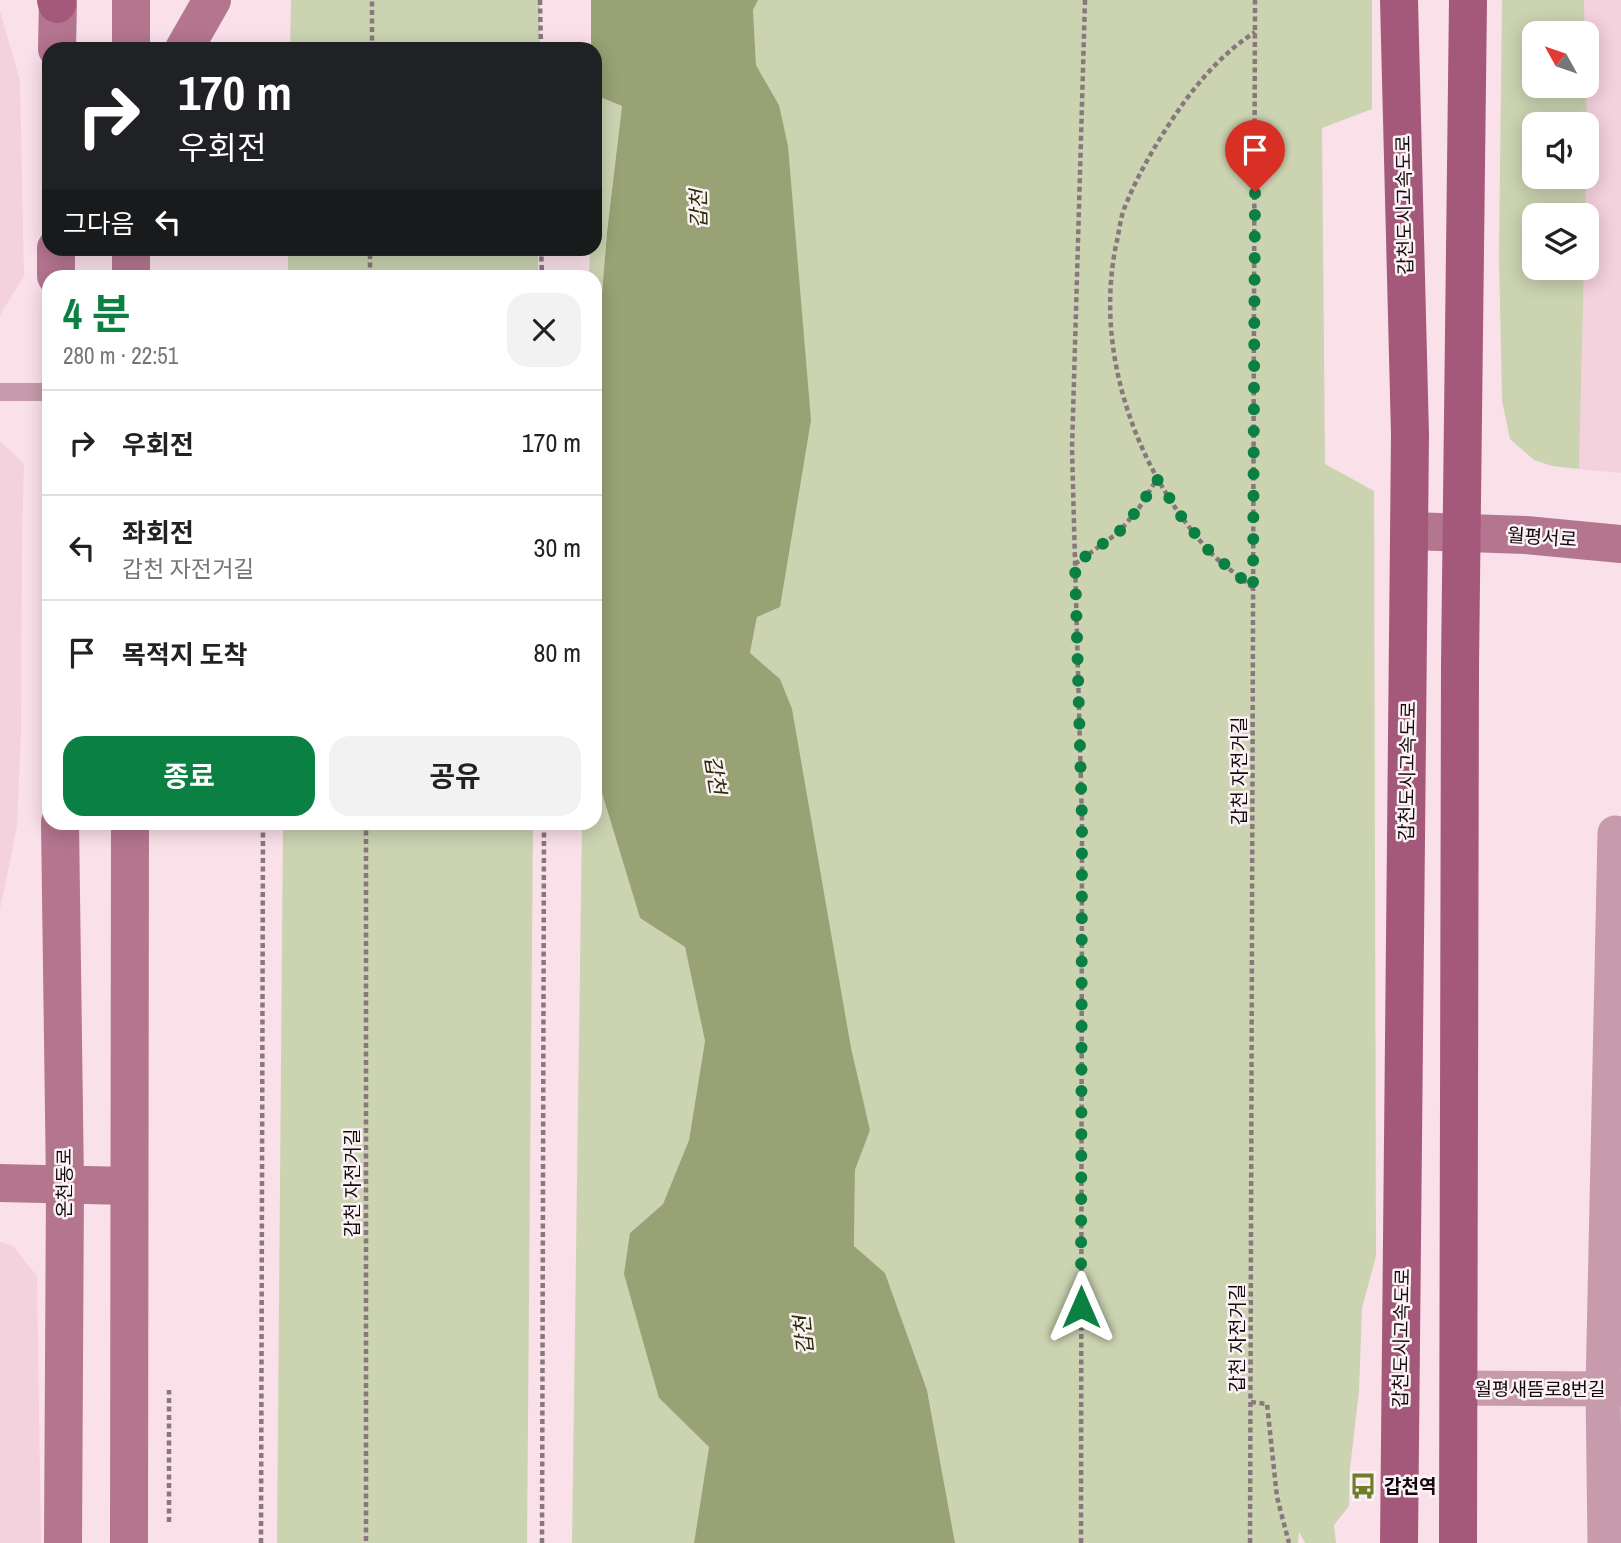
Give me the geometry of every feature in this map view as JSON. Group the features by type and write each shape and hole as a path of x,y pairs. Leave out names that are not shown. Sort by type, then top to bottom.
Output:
{"main road":[{"path":"131,0 131,42"},
{"path":"188,42 212,0"},
{"name":"갑천도시고속도로","path":"1399,0 1410,435 1399,1543"},
{"path":"1458,1543 1460,666 1468,0"},
{"path":"57,1 57,42"},
{"name":"월평서로","path":"1410,531 1462,532 1621,544"},
{"name":"온천동로","path":"60,830 65,1185 63,1543"},
{"path":"129,1543 130,830"},
{"path":"0,1183 130,1186"}],"street":[{"path":"1605,1543 1612,1389 1615,833 1621,834"},
{"name":"월평새뜸로8번길","path":"1459,1388 1612,1389"}],"lane":[{"path":"0,393 42,392"}],"path":[{"path":"372,0 372,42"},
{"path":"540,0 541,42"},
{"path":"1081,1543 1082,821 1072,449 1085,0"},
{"name":"갑천 자전거길","path":"1250,1543 1255,0"},
{"path":"1253,588 1210,552 1183,519 1157,479 1122,397 1109,302 1123,211 1150,153 1208,70 1234,46 1255,32"},
{"path":"1075,564 1119,532 1139,508 1157,479"},
{"path":"261,1543 264,830"},
{"name":"갑천 자전거길","path":"366,830 366,1543"},
{"path":"542,1543 544,830"},
{"path":"1251,1402 1267,1404 1278,1497 1289,1543"}],"shaded area":[{"path":"291,0 540,0 540,42 290,42"},
{"path":"758,0 1372,0 1372,109 1322,128 1325,464 1374,491 1376,1256 1362,1308 1359,1391 1350,1468 1349,1506 1334,1525 1336,1543 1305,1543 1299,1532 1298,1543 955,1543 927,1390 885,1273 854,1246 855,1170 870,1129 750,654 757,617 779,105 756,65 753,10"},
{"path":"1502,0 1584,0 1585,21 1522,21 1522,98 1586,98 1587,112 1522,112 1522,189 1586,189 1585,203 1522,203 1522,280 1584,280 1579,469 1552,466 1534,460 1510,439 1502,401 1499,256"},
{"path":"1584,0 1621,0 1621,473 1579,469 1584,280 1599,280 1599,203 1585,203 1585,189 1599,189 1599,112 1586,112 1586,98 1600,98 1600,21 1585,21"},
{"path":"0,11 20,81 24,276 0,315"},
{"path":"602,98 622,106 602,294 602,270 589,270 590,256 602,256"},
{"path":"288,256 538,256 538,270 288,270"},
{"path":"0,441 24,464 21,731 17,827 0,909"},
{"path":"602,793 640,918 685,947 705,1041 689,1140 663,1204 630,1233 659,1398 709,1447 694,1543 572,1543 582,830 602,830"},
{"path":"283,830 533,830 527,1543 277,1543"},
{"path":"0,1242 13,1246 37,1276 41,1543 0,1543"}],"water":[{"name":"갑천","path":"591,0 758,0 753,10 756,65 779,105 788,146 811,420 780,607 757,617 750,653 780,679 792,709 851,1048 870,1130 855,1170 854,1246 885,1273 927,1390 955,1543 694,1543 709,1447 659,1398 624,1274 630,1233 663,1204 689,1140 705,1041 685,947 640,918 602,793 602,294 622,106 602,98 602,42 591,42"}],"place":[{"name":"갑천역","path":"1363,1486"}],"route":[{"path":"1081,1307 1082,821 1075,564 1119,532 1139,508 1157,479 1183,519 1210,552 1253,588 1255,192"}]}
